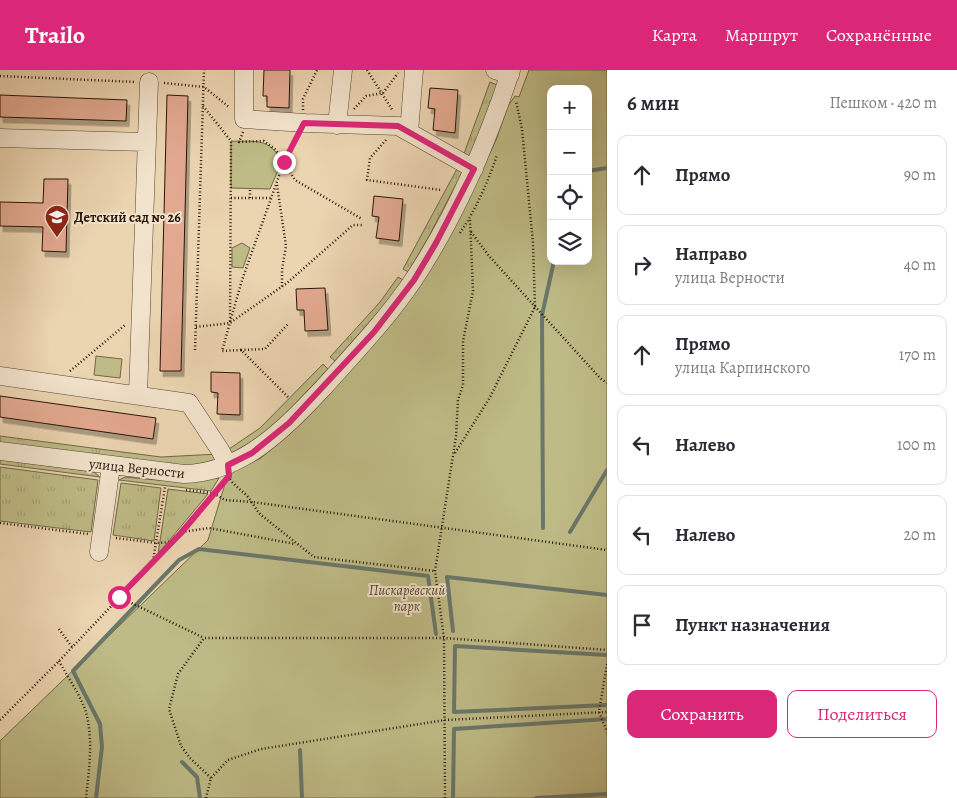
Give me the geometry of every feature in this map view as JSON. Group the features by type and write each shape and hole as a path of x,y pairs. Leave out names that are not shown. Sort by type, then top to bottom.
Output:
{"street":[{"path":"244,70 244,119 404,129 474,169"},
{"path":"338,124 343,70"},
{"path":"404,129 414,70"},
{"name":"улица Верности","path":"0,451 184,474 206,472 228,465 252,453 289,423 374,332 400,298 436,243 474,169 492,127 505,72"},
{"path":"138,395 149,82"},
{"path":"0,138 146,142"},
{"path":"0,376 189,402 228,465"},
{"path":"99,552 111,466"}],"path":[{"path":"195,350 204,70"},
{"path":"288,324 265,348 222,351 242,280 284,162 304,123 303,99 317,70"},
{"path":"367,70 383,93"},
{"path":"338,124 366,96 383,93 401,70"},
{"path":"0,76 149,82 204,87 244,119 243,134 239,142"},
{"path":"454,454 489,399 535,306 532,243 522,129 516,101"},
{"path":"203,106 231,143 230,323"},
{"path":"404,129 370,158 367,180 441,190"},
{"path":"231,143 264,141 276,150 295,180 362,219"},
{"path":"277,183 286,246 282,270 282,287"},
{"path":"250,189 250,198"},
{"path":"230,198 272,198"},
{"path":"446,798 444,638 435,571 454,454 458,400 463,385 463,341 473,291 470,218"},
{"path":"196,328 230,323 282,287 353,225 362,225"},
{"path":"470,231 489,256 600,378 607,383"},
{"path":"55,383 141,312"},
{"path":"241,350 288,397"},
{"path":"0,720 181,533 229,476 236,488 248,496 254,508 261,515 314,557 435,571"},
{"path":"164,487 174,488"},
{"path":"184,489 213,493 224,500 252,502 607,550"},
{"path":"181,533 209,528 296,544"},
{"path":"119,597 204,638 444,638 607,650"},
{"path":"59,629 72,647"},
{"path":"204,638 178,674 169,709 181,746 190,758 211,778"},
{"path":"59,661 84,708 89,730 90,762 86,798"},
{"path":"607,664 600,712 607,732"},
{"path":"206,798 211,778 228,760 261,749 445,720 607,712"}],"green space":[{"name":"Пискарёвский парк","path":"529,70 607,70 607,798 0,798 0,741 208,540 228,474 261,458 295,429 462,212 496,140 508,106 515,96 519,97"},
{"path":"490,82 497,85 468,162 462,159"},
{"path":"231,141 261,142 277,153 282,161 270,189 231,188"},
{"path":"458,167 464,169 408,272 403,269"},
{"path":"242,243 250,248 243,268 232,267 232,248"},
{"path":"398,277 403,280 384,306 335,361 330,357 380,302"},
{"path":"96,356 122,359 120,378 94,375"},
{"path":"323,364 328,369 281,419 264,434 229,455 226,451 260,428"},
{"path":"0,436 161,457 218,454 220,459 184,466 0,443"},
{"path":"0,459 94,472 100,477 0,464"},
{"path":"0,467 98,480 91,532 0,521"},
{"path":"125,477 184,481 219,478 211,491 119,480"},
{"path":"121,483 161,488 154,541 113,535"},
{"path":"168,489 208,494 158,554"}],"building":[{"path":"264,70 290,70 289,108 267,107 267,96 263,96"},
{"path":"430,88 458,90 455,133 433,130 435,109 428,108"},
{"path":"0,95 127,100 126,121 0,117"},
{"path":"167,95 188,96 181,371 160,371"},
{"path":"44,179 68,179 66,252 42,251 43,227 0,226 0,202 43,203"},
{"path":"374,196 403,199 399,241 376,238 379,217 372,216"},
{"path":"325,288 328,330 305,331 304,310 297,310 296,289"},
{"path":"211,372 240,373 240,415 217,414 218,393 211,392"},
{"path":"0,396 156,418 153,439 0,417"}],"waterway":[{"path":"592,170 607,168"},
{"path":"543,528 542,315 553,265"},
{"path":"570,532 607,470"},
{"path":"96,798 102,747 100,724 73,671 179,560 199,549 428,576 436,634"},
{"path":"453,631 447,577 607,595"},
{"path":"607,655 455,646 454,712 607,705"},
{"path":"453,798 454,729 607,719"},
{"path":"300,750 302,798"},
{"path":"182,762 197,777 200,798"},
{"path":"536,798 607,794"}],"place":[{"name":"Детский сад № 26","path":"57,238"}],"route":[{"path":"119,597 181,533 229,476 228,465 252,453 289,423 374,332 414,280 436,243 474,169 398,126 304,123 284,162"}]}
